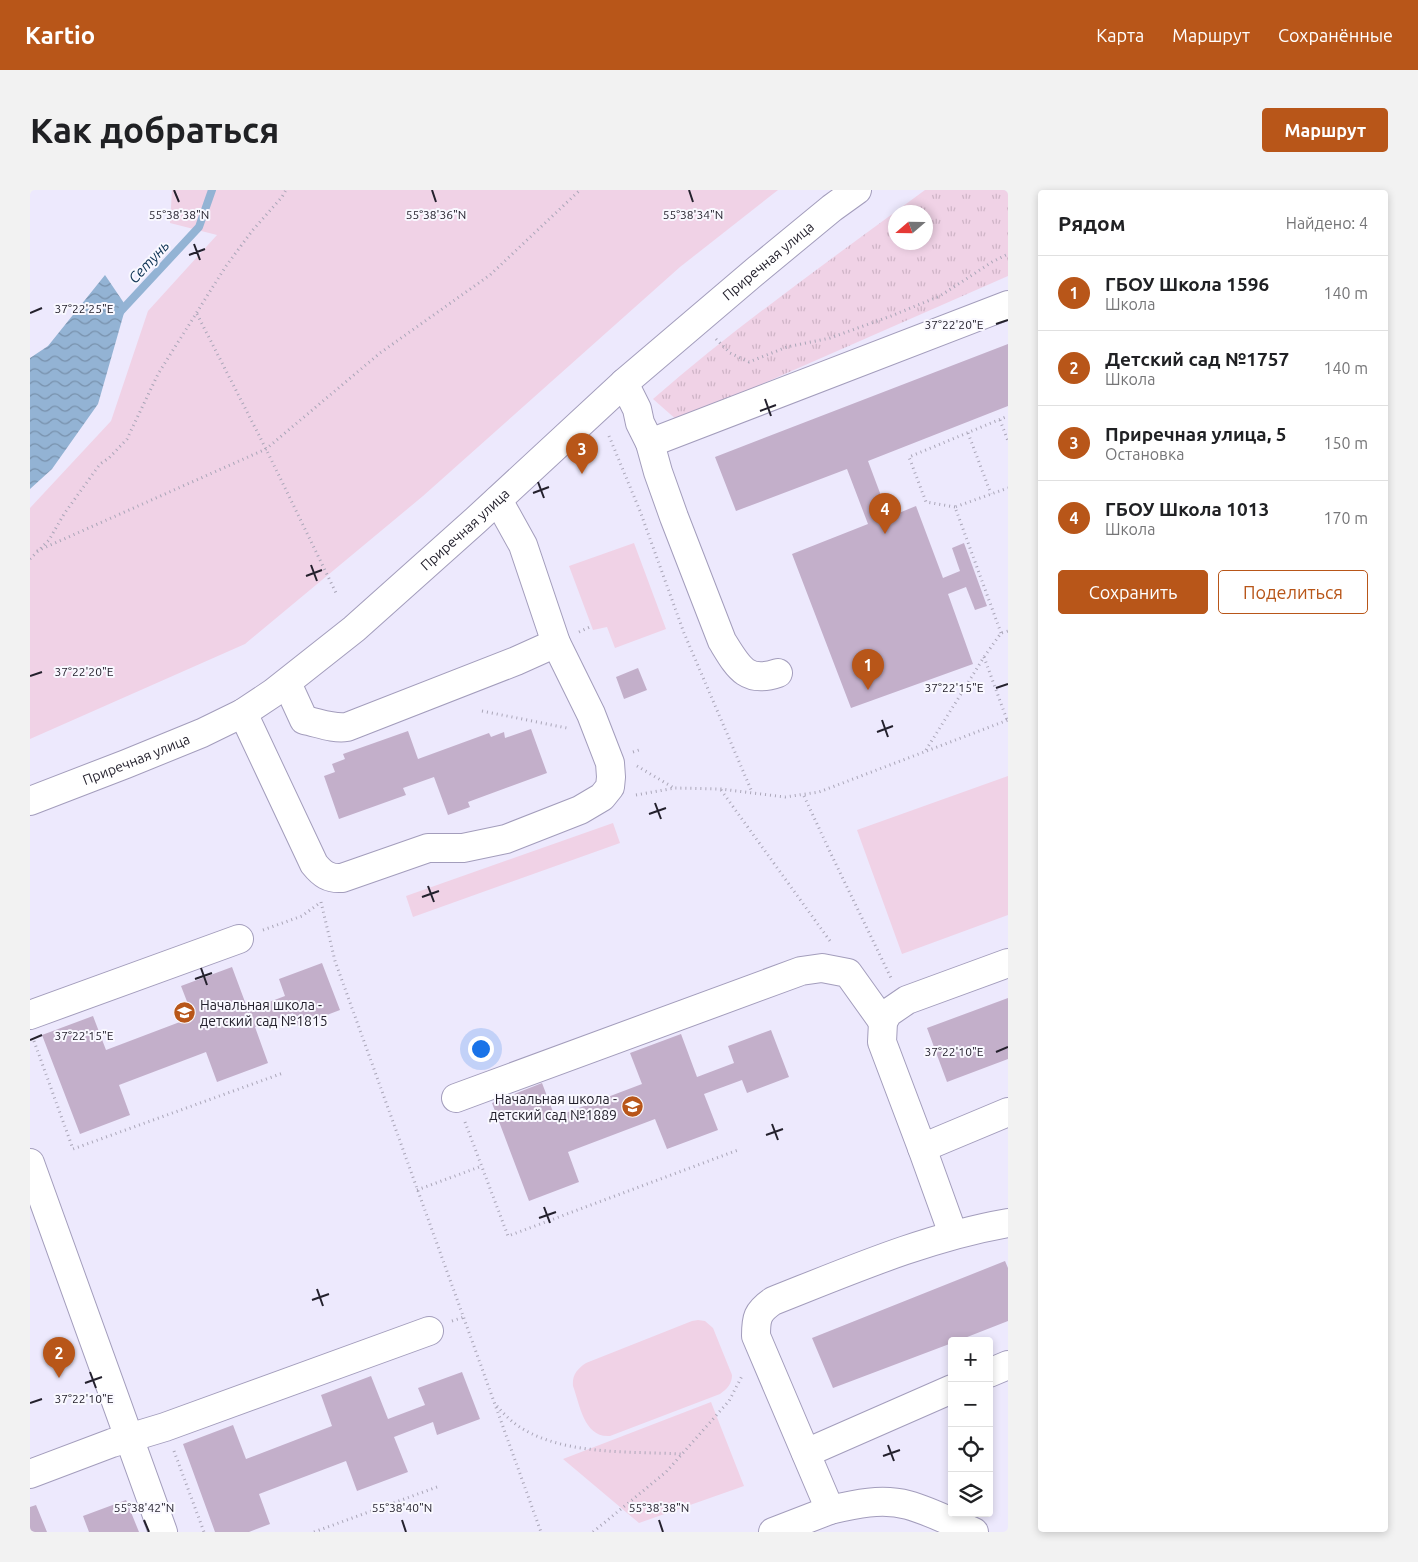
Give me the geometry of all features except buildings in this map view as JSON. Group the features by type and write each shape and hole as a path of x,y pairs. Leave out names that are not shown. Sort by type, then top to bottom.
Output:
{"street":[{"name":"Приречная улица","path":"30,801 202,732 243,713 287,683 354,629 498,500 624,382 856,190"},
{"path":"650,443 1008,305"},
{"path":"624,382 637,410 640,424 650,443 664,490 722,641 731,656 743,670 754,677 765,678 778,673"},
{"path":"243,713 310,856 320,871 333,878 342,878 428,848 463,848 506,839 580,810 602,797 610,787 610,763 591,714 556,643 523,545 498,500"},
{"path":"287,683 304,720 326,724 335,728 347,727 500,668 556,643"},
{"path":"32,1027 239,939"},
{"path":"953,1234 882,1042 883,1022 888,1013 907,1000 1008,963"},
{"path":"456,1098 800,970 822,968 848,973 883,1022"},
{"path":"922,1148 1008,1112"},
{"path":"30,1163 163,1532"},
{"path":"830,1510 756,1336 756,1322 762,1309 773,1302 845,1272 953,1234 1008,1223"},
{"path":"30,1474 429,1331"},
{"path":"993,1371 1008,1365"},
{"path":"806,1453 948,1391"},
{"path":"773,1532 830,1510 856,1504 884,1502 908,1505 974,1532"}],"path":[{"path":"30,559 49,540 64,514 100,464 109,458 127,439 158,374 196,313 230,261 286,190"},
{"path":"37,551 266,449 380,353 490,275 580,190"},
{"path":"697,322 730,353 749,362 787,347 830,338 940,296 1008,254"},
{"path":"196,313 266,449 337,595"},
{"path":"1008,416 909,457 926,502 954,508 1008,488"},
{"path":"1000,420 1008,441"},
{"path":"968,433 991,494"},
{"path":"609,436 640,511 684,633 752,793"},
{"path":"954,508 1001,633"},
{"path":"926,751 984,657 1001,633 1008,631"},
{"path":"610,787 624,794 635,795 675,788 721,789 786,797 804,796 820,792 1007,720 984,657"},
{"path":"482,711 598,734"},
{"path":"721,789 838,953 848,973"},
{"path":"804,796 894,982"},
{"path":"320,871 321,902 335,961 541,1532"},
{"path":"239,939 302,916 321,902"},
{"path":"32,1027 73,1149 283,1073"},
{"path":"456,1098 508,1236 738,1150"},
{"path":"417,1190 482,1166"},
{"path":"593,1532 666,1472 729,1400 752,1358 756,1336"},
{"path":"495,1404 512,1422 525,1430 552,1441 583,1448 682,1454"},
{"path":"165,1427 204,1532"},
{"path":"314,1532 437,1487"}],"green space":[{"path":"172,190 778,190 680,267 423,496 245,644 30,739 30,508 111,421 148,311 217,235 170,223"},
{"path":"925,190 1008,190 1008,276 678,421 653,399 719,344 888,217 888,250 933,250 933,205 904,205"},
{"path":"634,543 666,629 615,648 607,627 593,630 569,566"},
{"path":"1008,776 1008,915 902,954 857,830"},
{"path":"613,823 620,843 413,917 406,896"},
{"path":"698,1320 705,1321 713,1328 732,1375 727,1388 720,1394 610,1436 594,1432 584,1419 573,1386 574,1375 578,1370 586,1363"},
{"path":"711,1402 744,1486 639,1523 563,1459"}],"water":[{"path":"105,275 126,306 98,404 52,469 30,489 30,358 48,346"}],"waterway":[{"name":"Сетунь","path":"120,312 199,227 212,190"}],"place":[{"name":"Приречная улица, 5","path":"582,474"},
{"name":"ГБОУ Школа 1013","path":"885,534"},
{"name":"ГБОУ Школа 1596","path":"868,690"},
{"name":"Начальная школа - детский сад №1815","path":"184,1013"},
{"name":"Начальная школа - детский сад №1889","path":"633,1107"},
{"name":"Детский сад №1757","path":"59,1378"}]}
